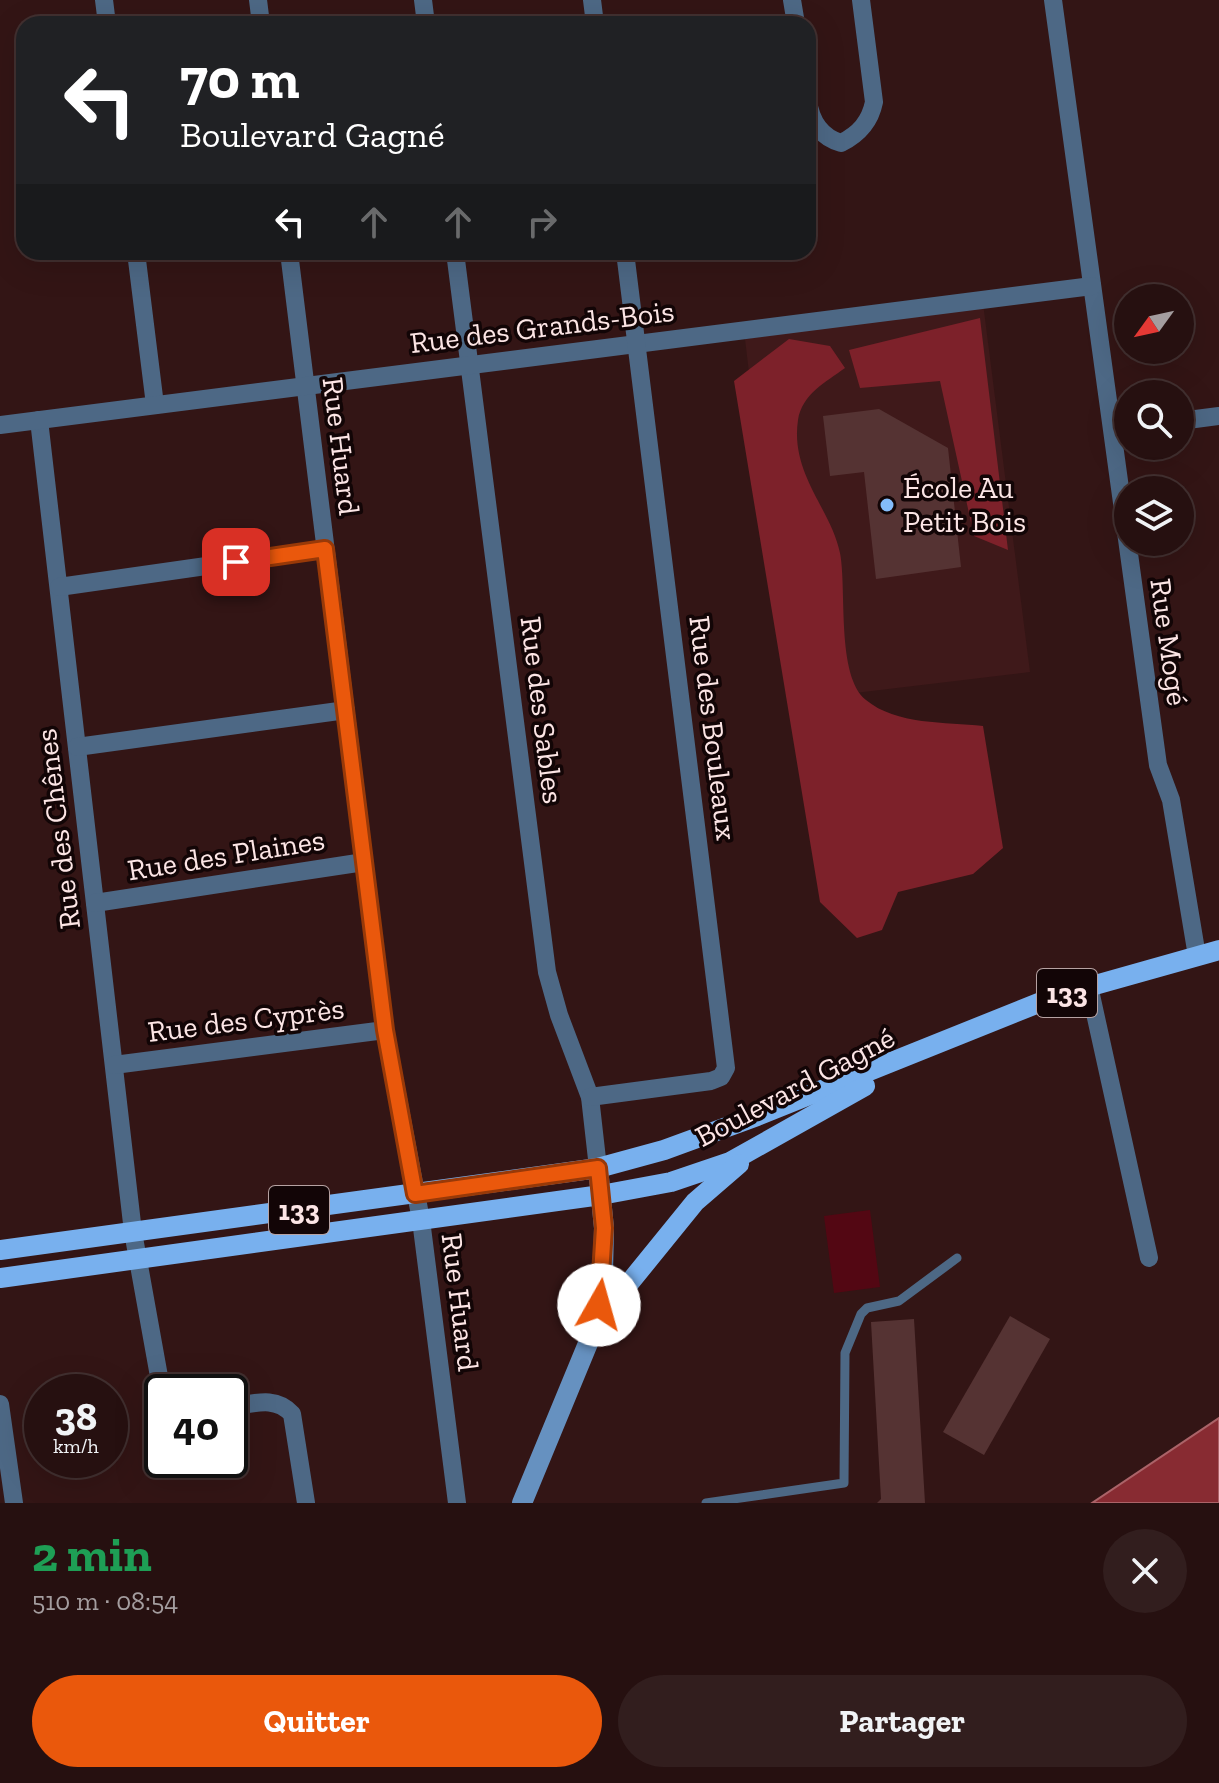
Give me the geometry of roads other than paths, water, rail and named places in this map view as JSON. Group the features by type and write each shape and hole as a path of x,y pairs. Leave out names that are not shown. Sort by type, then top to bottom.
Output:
{"main road":[{"name":"133","path":"920,1053 1089,986 1219,950"},
{"name":"Boulevard Gagné","path":"0,1278 601,1195 671,1182 757,1148 920,1053"},
{"name":"Boulevard Gagné","path":"0,1250 598,1168 664,1150 920,1053"},
{"path":"596,1324 695,1202 757,1148"}],"street":[{"path":"816,125 828,140 841,143 854,136 872,114 874,102 861,0"},
{"name":"Rue Mogé","path":"1053,0 1092,286 1114,399"},
{"path":"137,260 155,405"},
{"name":"Rue Huard","path":"290,260 385,1030 421,1220 457,1503"},
{"name":"Rue des Sables","path":"456,260 547,972 559,1015 590,1097 598,1168"},
{"name":"Rue des Bouleaux","path":"590,1097 711,1081 721,1077 726,1068 626,260"},
{"name":"Rue des Grands-Bois","path":"0,425 1092,286"},
{"path":"1194,419 1219,416"},
{"name":"Rue des Chênes","path":"39,420 133,1232 159,1374"},
{"name":"Rue Mogé","path":"1123,460 1158,765 1171,800 1197,956"},
{"path":"59,587 325,549"},
{"path":"77,747 346,710"},
{"name":"Rue des Plaines","path":"95,903 364,862"},
{"path":"1089,986 1149,1258"},
{"name":"Rue des Cyprès","path":"114,1065 385,1030"},
{"path":"522,1503 596,1324 603,1273 598,1168"},
{"path":"248,1404 269,1401 282,1404 292,1414 306,1503"},
{"path":"0,1404 4,1456 14,1503"}],"lane":[{"path":"706,1503 844,1483 845,1353 861,1314 867,1308 899,1301 957,1258"}],"place":[{"name":"École Au Petit Bois","path":"887,505"}]}
